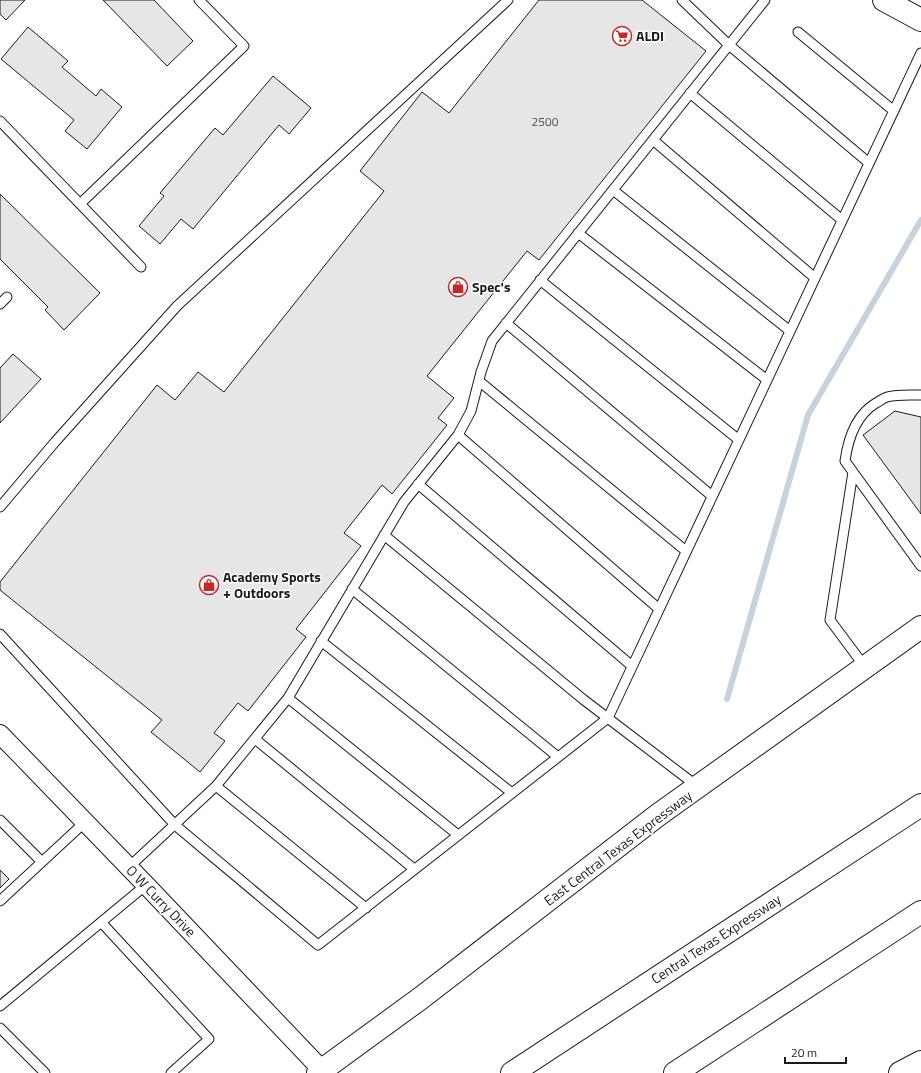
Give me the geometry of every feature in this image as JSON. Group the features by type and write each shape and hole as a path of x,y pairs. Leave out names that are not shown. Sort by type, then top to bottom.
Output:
{"main road":[{"path":"884,0 921,20"},
{"name":"East Central Texas Expressway","path":"320,1072 421,998 658,815 921,627"},
{"name":"Central Texas Expressway","path":"512,1073 921,804"},
{"path":"675,1073 921,912"},
{"path":"900,1073 921,1062"}],"street":[{"name":"O W Curry Drive","path":"0,734 129,867 320,1072"}],"lane":[{"path":"80,204 244,46 199,0"},
{"path":"0,507 55,442 178,306 508,0"},
{"path":"682,0 729,45 869,163"},
{"path":"129,867 216,786 288,698 404,502 458,435 471,411 492,341 765,0"},
{"path":"798,32 894,110"},
{"path":"0,634 175,825 318,945 608,718 921,53"},
{"path":"690,93 842,220"},
{"path":"0,121 141,267"},
{"path":"653,140 815,278"},
{"path":"613,190 790,331"},
{"path":"578,233 767,380"},
{"path":"540,280 738,440"},
{"path":"0,304 7,297"},
{"path":"506,323 712,496"},
{"path":"479,381 686,551"},
{"path":"921,395 886,397 870,407 860,418 853,430 847,446 845,461 921,566"},
{"path":"458,435 659,609"},
{"path":"853,472 830,620 865,667"},
{"path":"418,484 632,666"},
{"path":"384,535 584,700 699,787"},
{"path":"352,589 558,757"},
{"path":"321,641 512,793"},
{"path":"288,698 458,835"},
{"path":"254,739 414,869"},
{"path":"216,786 366,908"},
{"path":"0,820 42,862"},
{"path":"0,901 85,822"},
{"path":"0,1006 146,885"},
{"path":"101,922 209,1039 171,1073"},
{"path":"0,1028 45,1073"}],"building":[{"path":"0,0 25,0 6,20 0,14"},
{"path":"103,0 154,0 193,41 167,66"},
{"path":"539,0 642,0 706,51 539,260 527,251 427,376 454,398 438,418 447,425 392,494 382,485 344,533 361,546 296,629 306,637 248,711 238,703 214,733 225,741 200,772 151,732 162,720 0,590 0,582 157,385 175,400 198,372 224,392 384,191 360,171 422,92 449,113"},
{"path":"28,27 68,61 62,67 96,96 101,89 122,107 87,149 65,131 74,120 1,59"},
{"path":"273,76 311,108 289,134 279,125 193,229 181,219 160,244 139,226 164,196 160,193 215,128 223,135"},
{"path":"0,194 100,293 64,330 45,310 48,307 0,259"},
{"path":"13,354 41,379 0,423 0,368"},
{"path":"895,411 921,417 921,514 863,435"},
{"path":"0,870 9,879 0,888"}],"waterway":[{"path":"727,699 808,415 921,220"}],"place":[{"name":"ALDI","path":"622,36"},
{"name":"Spec's","path":"458,287"},
{"name":"Academy Sports + Outdoors","path":"209,585"}]}
